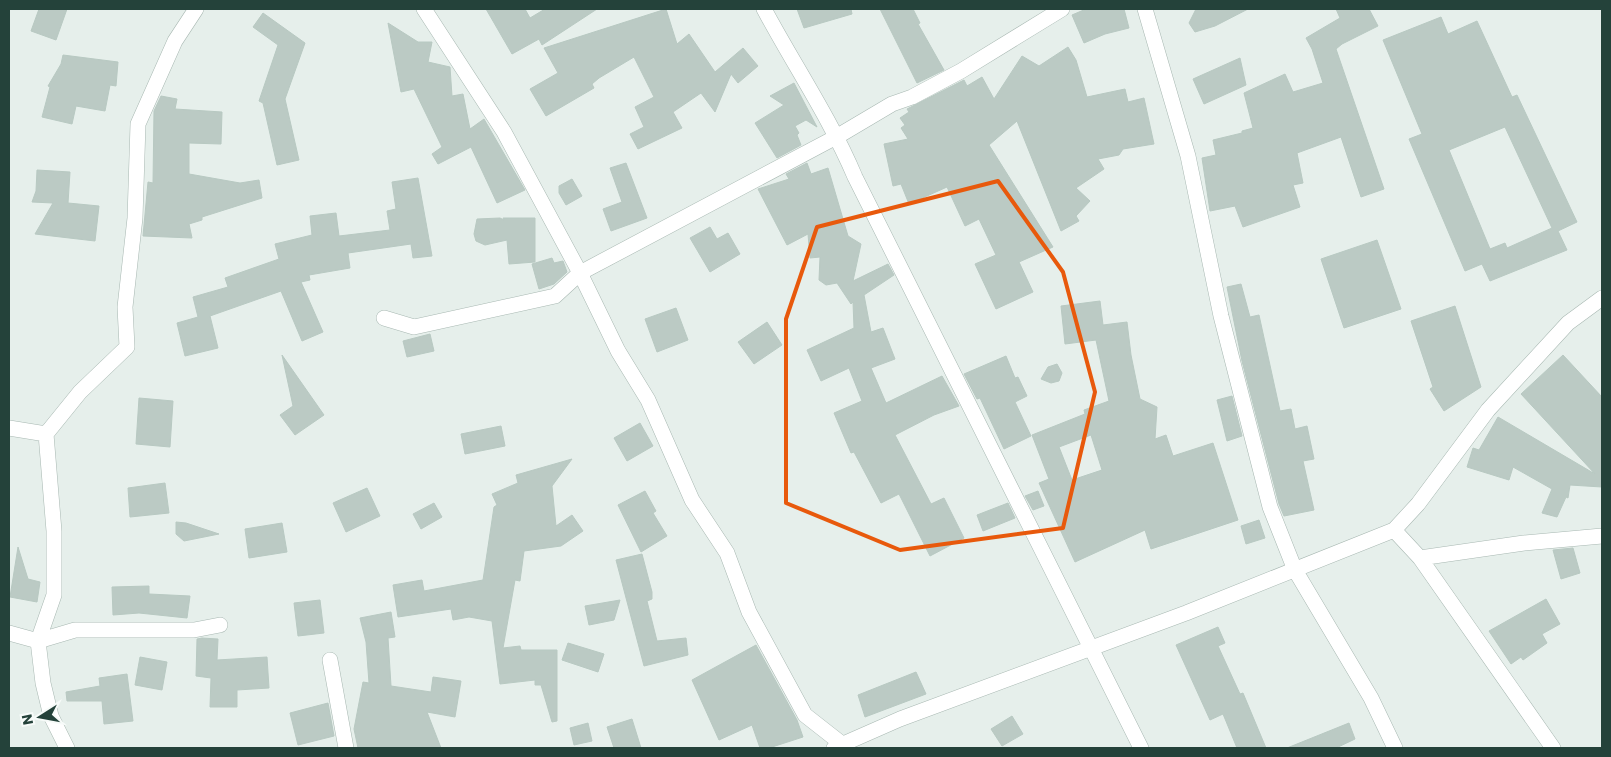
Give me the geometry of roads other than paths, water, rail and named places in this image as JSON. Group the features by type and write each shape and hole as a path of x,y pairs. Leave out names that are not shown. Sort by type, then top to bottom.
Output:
{"street":[{"path":"67,748 51,716 43,683 38,641 54,595 54,531 46,434 80,392 128,347 125,307 135,218 138,124 175,41 196,9"},
{"path":"424,9 504,132 580,273 618,351 648,400 692,500 727,553 749,612 805,715 840,747 900,719 1295,570 1394,530 1418,504 1488,410 1568,323 1602,298"},
{"path":"764,9 789,57 838,136 856,176 1141,748"},
{"path":"384,318 414,328 555,296 580,273 838,136 892,104 912,97 961,71 1062,9"},
{"path":"1145,9 1188,156 1222,316 1270,507 1295,570 1371,698 1395,748"},
{"path":"9,428 46,434"},
{"path":"1394,530 1420,558 1553,748"},
{"path":"1420,558 1524,543 1602,536"},
{"path":"9,633 38,641 75,630 194,630 220,625"},
{"path":"330,660 346,748"}]}
